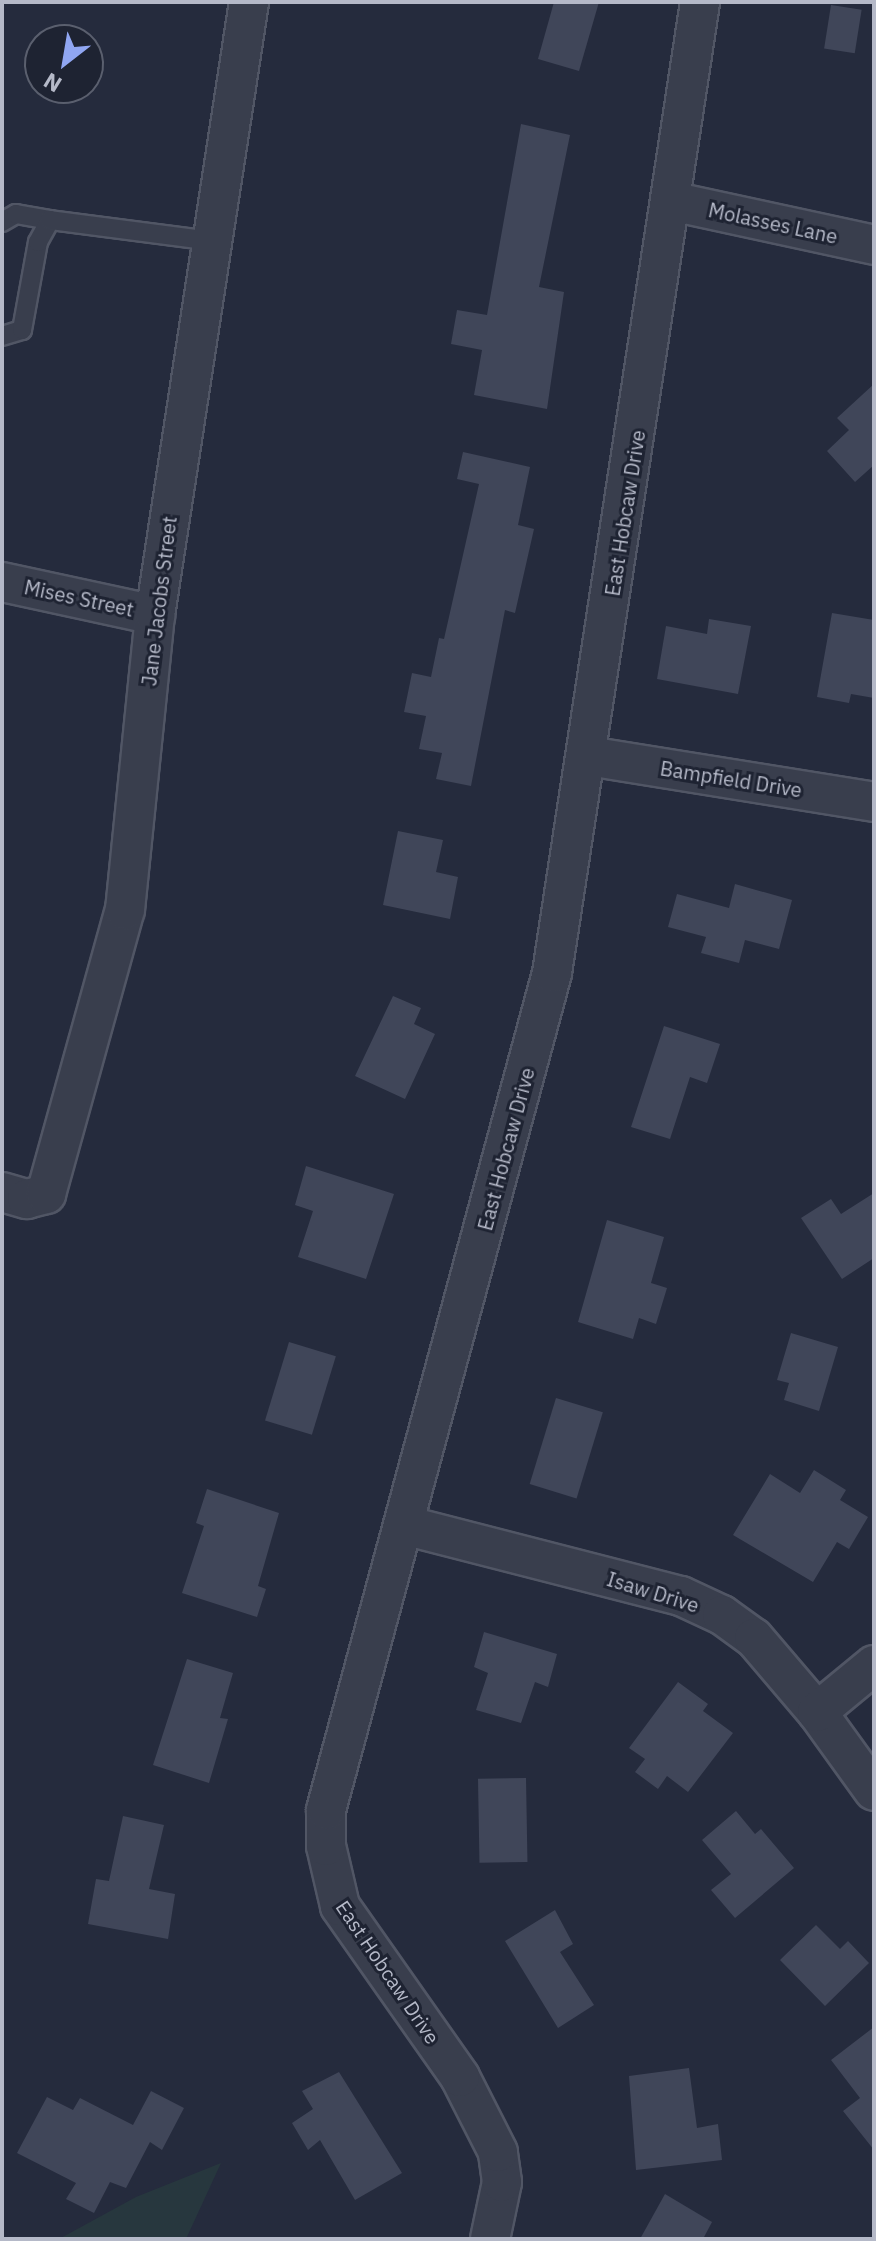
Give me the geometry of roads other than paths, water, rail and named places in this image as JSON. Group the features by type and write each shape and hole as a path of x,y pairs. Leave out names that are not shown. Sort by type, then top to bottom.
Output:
{"street":[{"name":"Jane Jacobs Street","path":"2,1192 27,1199 46,1194 125,910 155,615 249,2"},
{"name":"East Hobcaw Drive","path":"490,2239 500,2195 498,2152 460,2077 340,1906 326,1846 326,1810 343,1733 404,1525 552,973 588,756 700,2"},
{"name":"Molasses Lane","path":"671,201 874,245"},
{"name":"Mises Street","path":"2,582 155,615"},
{"name":"Bampfield Drive","path":"588,756 874,802"},
{"name":"Isaw Drive","path":"404,1525 681,1596 722,1615 754,1638 817,1712 874,1791"},
{"path":"817,1712 874,1665"}],"lane":[{"path":"2,222 16,214 212,241"},
{"path":"2,336 22,330 38,242 50,220"}]}
